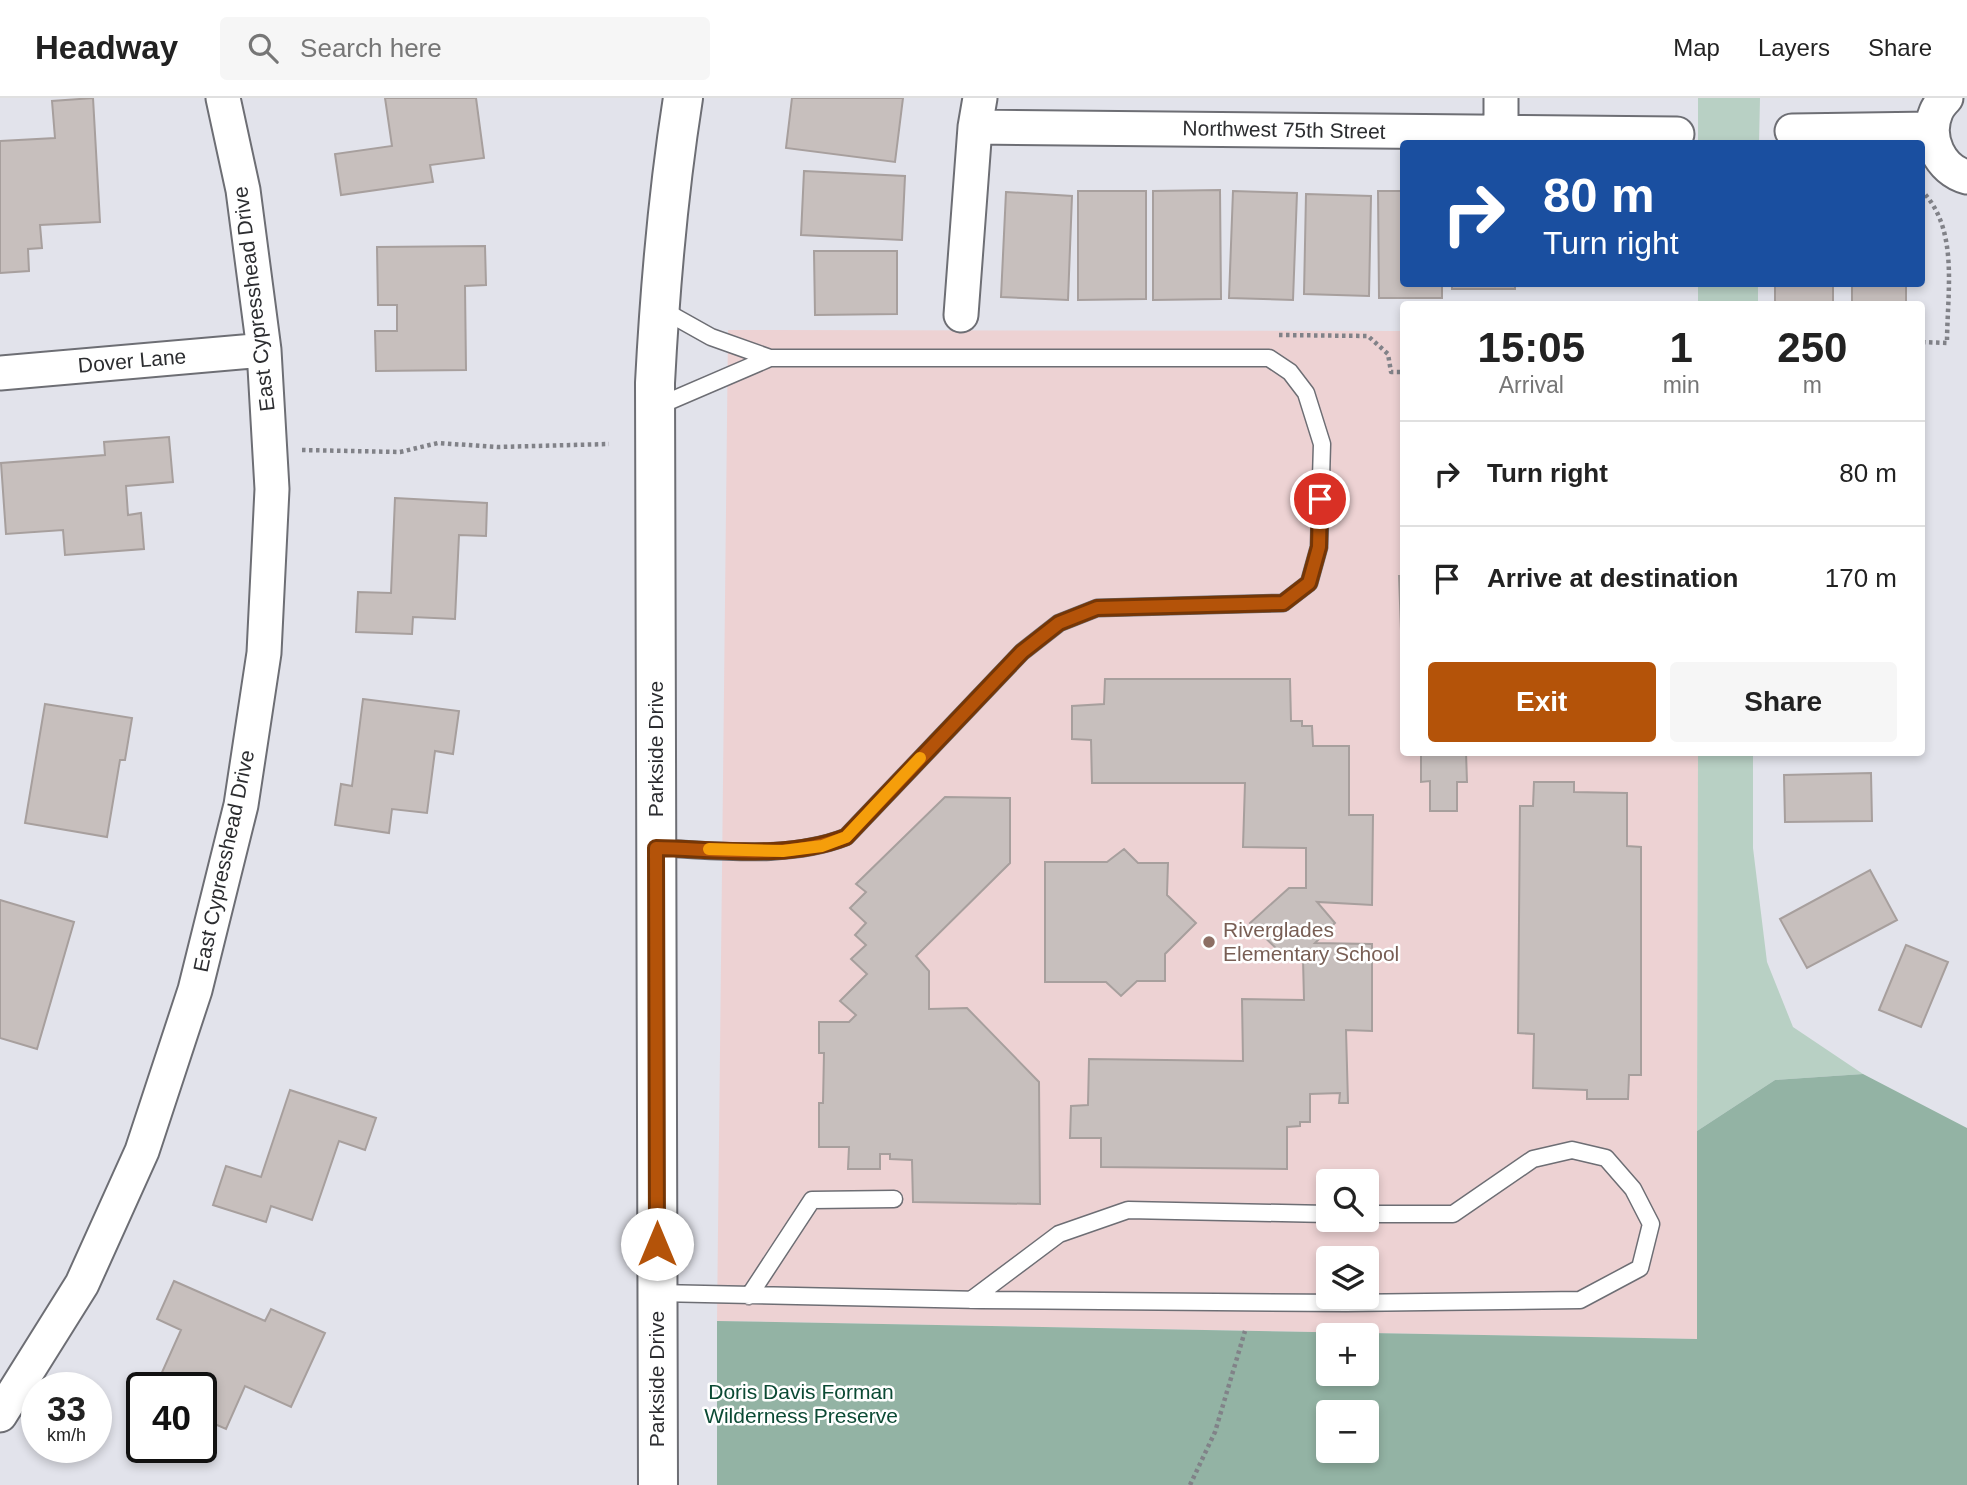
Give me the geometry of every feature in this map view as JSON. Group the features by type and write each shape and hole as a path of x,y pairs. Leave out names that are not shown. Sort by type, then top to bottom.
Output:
{"street":[{"name":"East Cypresshead Drive","path":"0,1415 88,1272 142,1151 195,990 241,805 264,653 272,489 264,350 243,190 223,98"},
{"name":"Parkside Drive","path":"658,1485 655,408 659,308 671,174 683,98"},
{"path":"1501,98 1501,132"},
{"path":"1946,98 1936,111 1932,130 1935,149 1945,165 1967,177"},
{"path":"961,315 977,113"},
{"name":"Northwest 75th Street","path":"977,113 1501,132 1677,134"},
{"path":"1793,131 1932,130"},
{"name":"Dover Lane","path":"0,373 264,350"}],"lane":[{"path":"656,848 783,851 822,846 846,837 1022,652 1059,623 1097,608 1283,603 1309,583 1319,547 1322,444 1306,393 1290,372 1269,358 770,358 711,337 659,308"},
{"path":"655,408 770,358"},
{"path":"657,1293 971,1300 1346,1303 1580,1300 1640,1268 1651,1224 1633,1189 1606,1158 1572,1150 1533,1159 1453,1214 1379,1214"},
{"path":"750,1296 812,1200 894,1199"},
{"path":"971,1300 1059,1234 1128,1210 1316,1214"}],"path":[{"path":"1925,194 1934,205 1943,225 1948,253 1947,342 1925,342"},
{"path":"270,450 400,452 438,443 497,447 609,444"},
{"path":"1190,1485 1215,1432 1245,1331"}],"shaded area":[{"name":"Riverglades Elementary School","path":"728,330 1400,331 1400,756 1698,756 1697,1339 1379,1333 1379,1323 1316,1323 1316,1332 717,1321"}],"green space":[{"path":"1698,98 1760,98 1759,140 1698,140"},
{"path":"1698,287 1758,287 1758,301 1698,301"},
{"path":"1698,756 1753,756 1753,848 1767,962 1793,1027 1863,1074 1775,1080 1697,1131"},
{"name":"Doris Davis Forman Wilderness Preserve","path":"1863,1074 1967,1128 1967,1485 717,1485 717,1321 1316,1332 1316,1386 1379,1386 1379,1333 1697,1339 1697,1131 1775,1080"}],"building":[{"path":"93,98 100,222 40,225 42,248 28,249 29,271 0,273 0,141 55,138 52,101"},
{"path":"385,98 476,98 484,158 430,165 433,182 341,195 335,154 392,146"},
{"path":"792,98 903,98 895,162 786,148"},
{"path":"804,171 905,176 902,240 801,235"},
{"path":"1220,190 1221,299 1153,300 1153,191"},
{"path":"1078,191 1146,191 1146,299 1078,300"},
{"path":"1233,191 1297,193 1293,300 1229,298"},
{"path":"1378,191 1400,191 1400,287 1442,287 1442,298 1379,298"},
{"path":"1006,192 1072,196 1068,300 1001,297"},
{"path":"1306,194 1371,196 1369,296 1304,294"},
{"path":"485,246 486,285 465,286 466,370 376,371 375,331 397,331 397,305 378,305 377,247"},
{"path":"814,251 897,251 897,314 815,315"},
{"path":"1452,287 1515,287 1515,289"},
{"path":"1775,287 1833,287 1833,301 1775,301"},
{"path":"1852,287 1906,287 1906,301 1852,301"},
{"path":"169,437 173,482 126,486 128,515 141,513 144,549 65,555 63,530 6,534 1,463 105,455 104,442"},
{"path":"395,498 487,503 486,536 459,535 455,619 413,617 412,634 356,632 358,592 391,593"},
{"path":"1105,679 1290,679 1291,721 1302,721 1302,726 1312,726 1313,746 1349,746 1349,815 1373,815 1372,905 1317,902 1335,923 1315,943 1372,944 1372,1031 1346,1030 1348,1103 1339,1103 1340,1093 1310,1094 1310,1122 1300,1122 1300,1126 1287,1127 1287,1169 1101,1167 1101,1138 1070,1138 1071,1106 1088,1105 1089,1059 1243,1061 1242,999 1304,1000 1303,959 1287,959 1250,923 1289,888 1306,888 1306,848 1243,847 1245,783 1092,783 1091,740 1072,739 1072,706 1104,704"},
{"path":"1105,679 1290,679 1291,721 1302,721 1302,726 1312,726 1313,746 1349,746 1349,815 1373,815 1372,905 1317,902 1335,923 1315,943 1372,944 1372,1031 1346,1030 1348,1103 1339,1103 1340,1093 1310,1094 1310,1122 1300,1122 1300,1126 1287,1127 1287,1169 1101,1167 1101,1138 1070,1138 1071,1106 1088,1105 1089,1059 1243,1061 1242,999 1304,1000 1303,959 1287,959 1250,923 1289,888 1306,888 1306,848 1243,847 1245,783 1092,783 1091,740 1072,739 1072,706 1104,704"},
{"path":"363,699 459,711 453,754 435,751 427,813 392,809 389,833 335,825 341,784 352,786"},
{"path":"45,704 132,718 125,760 120,760 107,837 25,823"},
{"path":"1421,756 1466,756 1467,782 1457,782 1457,811 1430,811 1430,781 1421,782"},
{"path":"1421,756 1466,756 1467,782 1457,782 1457,811 1430,811 1430,781 1421,782"},
{"path":"1871,773 1872,821 1785,822 1784,775"},
{"path":"1534,782 1574,782 1574,792 1627,793 1627,846 1641,847 1641,1075 1629,1075 1628,1099 1587,1099 1587,1090 1533,1088 1534,1034 1518,1033 1520,806 1533,806"},
{"path":"1534,782 1574,782 1574,792 1627,793 1627,846 1641,847 1641,1075 1629,1075 1628,1099 1587,1099 1587,1090 1533,1088 1534,1034 1518,1033 1520,806 1533,806"},
{"path":"945,797 1010,798 1010,863 916,956 929,971 929,1009 967,1008 1039,1082 1040,1204 913,1202 912,1160 890,1159 890,1154 880,1154 880,1169 848,1169 849,1147 819,1147 819,1103 823,1103 824,1053 819,1053 819,1022 849,1022 856,1015 840,1001 867,974 851,959 866,945 855,935 866,923 850,908 866,892 856,884"},
{"path":"945,797 1010,798 1010,863 916,956 929,971 929,1009 967,1008 1039,1082 1040,1204 913,1202 912,1160 890,1159 890,1154 880,1154 880,1169 848,1169 849,1147 819,1147 819,1103 823,1103 824,1053 819,1053 819,1022 849,1022 856,1015 840,1001 867,974 851,959 866,945 855,935 866,923 850,908 866,892 856,884"},
{"path":"1124,849 1138,863 1168,863 1167,895 1196,923 1165,954 1165,981 1137,981 1121,996 1106,982 1045,982 1045,862 1107,862"},
{"path":"1124,849 1138,863 1168,863 1167,895 1196,923 1165,954 1165,981 1137,981 1121,996 1106,982 1045,982 1045,862 1107,862"},
{"path":"1870,870 1897,920 1807,968 1780,919"},
{"path":"0,900 74,922 37,1049 0,1038"},
{"path":"1906,945 1948,962 1921,1027 1879,1010"},
{"path":"290,1090 376,1118 365,1150 339,1141 312,1220 271,1206 266,1222 213,1205 226,1166 261,1177"},
{"path":"174,1281 265,1321 271,1309 325,1333 291,1407 245,1386 226,1429 217,1425 217,1372 162,1372 181,1330 157,1319"}],"slow traffic":[{"path":"709,849 783,851 822,846 846,837 920,758"}],"place":[{"name":"Riverglades Elementary School","path":"1209,942"}],"route":[{"path":"657,1244 656,848 783,851 822,846 846,837 1022,652 1059,623 1097,608 1283,603 1309,583 1319,547 1320,499"}]}
